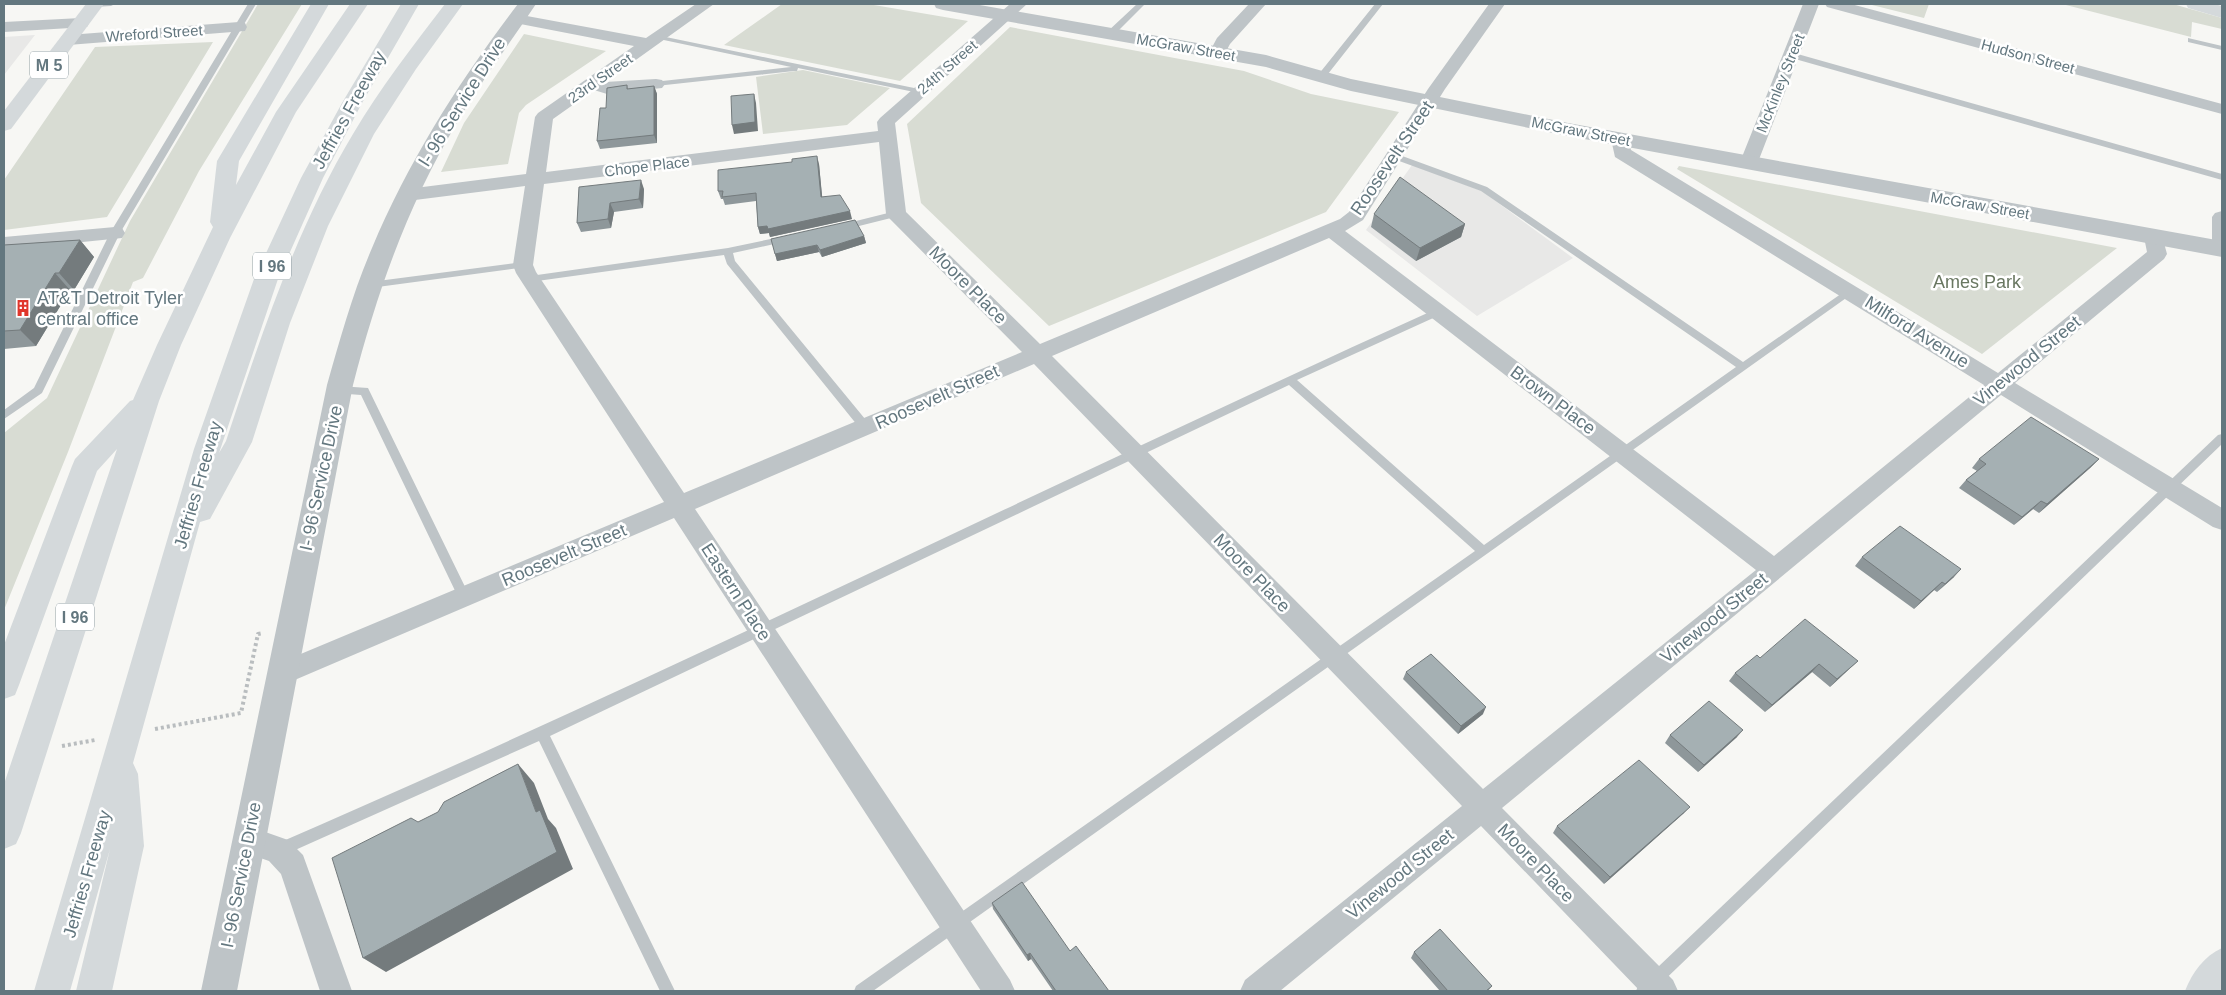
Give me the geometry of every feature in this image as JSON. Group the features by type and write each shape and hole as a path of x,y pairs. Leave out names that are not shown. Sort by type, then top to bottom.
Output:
{"main road":[{"name":"M 5","path":"4,125 80,23 100,4"},
{"path":"219,238 228,162 320,4"},
{"name":"I 96","path":"4,833 146,401 169,345 219,238 286,112 359,4"},
{"name":"Jeffries Freeway","path":"52,991 207,449 266,279 312,178 352,103 410,4"},
{"path":"180,547 240,442 278,323 317,226 363,134 407,67 454,4"},
{"path":"2195,4 2222,12"},
{"path":"4,685 85,466 146,401"},
{"path":"94,991 127,846 121,755"},
{"path":"2203,991 2222,966"}],"street":[{"name":"23rd Street","path":"535,179 544,117 706,4"},
{"name":"McGraw Street","path":"943,4 1012,9 1110,34 1274,62 1348,85 1620,139 2222,249"},
{"path":"1216,53 1223,42 1258,4"},
{"name":"Roosevelt Street","path":"281,674 1347,223 1356,216 1430,101 1497,4"},
{"name":"McKinley Street","path":"1749,162 1811,4"},
{"name":"Hudson Street","path":"1833,4 2222,109"},
{"name":"24th Street","path":"886,136 886,122 1012,9"},
{"path":"522,11 654,40"},
{"name":"I- 96 Service Drive","path":"219,991 339,390 354,334 370,285 407,195 440,130 522,11"},
{"name":"Wreford Street","path":"4,27 80,23"},
{"name":"Wreford Street","path":"68,40 239,27"},
{"path":"592,83 607,89 656,84"},
{"path":"886,136 896,214"},
{"name":"Chope Place","path":"407,195 886,136"},
{"name":"Milford Avenue","path":"1620,139 1622,153 1851,291 2222,520"},
{"path":"527,272 535,179"},
{"name":"Moore Place","path":"896,214 1037,354 1482,808 1653,988"},
{"path":"2222,217 2222,249"},
{"name":"Brown Place","path":"1331,230 1774,570"},
{"path":"4,244 115,233"},
{"name":"Vinewood Street","path":"1256,991 1774,570 2157,254 2154,237"},
{"name":"Eastern Place","path":"527,272 1000,991"},
{"path":"248,840 278,850 293,864 336,991"}],"lane":[{"path":"4,415 38,390 115,233 252,4"},
{"path":"1110,34 1141,4"},
{"path":"1321,77 1379,4"},
{"path":"2222,40 2193,37 2222,48"},
{"path":"654,40 920,91"},
{"path":"1791,55 2222,177"},
{"path":"656,84 805,68"},
{"path":"1394,156 1484,189 1744,367"},
{"path":"829,230 896,214"},
{"path":"370,285 527,272 728,251 792,237"},
{"path":"728,251 730,262 866,428"},
{"path":"861,991 1851,291"},
{"path":"278,850 416,792 762,630 1289,379 1438,312"},
{"path":"1289,379 1483,551"},
{"path":"339,390 364,392 464,597"},
{"path":"1653,988 2222,438"},
{"path":"542,733 668,991"}],"path":[{"path":"241,713 258,634"}],"shaded area":[{"path":"35,35 4,75 4,37"},
{"path":"1412,165 1482,191 1573,258 1477,316 1366,230"}],"green space":[{"path":"258,4 302,4 199,171 143,278 133,282 68,452 4,610 4,433 47,398 130,221"},
{"path":"782,4 868,4 968,21 900,81 724,45"},
{"path":"1868,4 1929,4 1924,18"},
{"path":"2062,4 2173,4 2222,18 2222,29 2192,22 2191,37"},
{"path":"1010,27 1244,71 1311,94 1399,112 1326,212 1049,326 921,203 907,124"},
{"path":"524,34 606,51 526,105 519,113 508,164 441,172 464,123"},
{"path":"213,42 107,217 4,230 4,180 95,47"},
{"path":"803,70 890,88 847,125 763,134 756,77"},
{"name":"Ames Park","path":"1679,166 2117,248 1982,354 1677,169"}],"building":[{"path":"627,85 627,89 654,86 654,135 597,141 600,108 606,108 607,88"},
{"path":"754,94 755,122 732,125 731,96"},
{"path":"817,156 821,197 840,195 850,211 768,229 767,226 758,227 756,193 722,197 723,191 718,191 718,170 792,162 792,159"},
{"path":"1400,177 1465,224 1420,248 1374,214"},
{"path":"641,180 639,199 610,203 608,219 577,223 579,187"},
{"path":"855,220 864,236 820,250 817,245 775,254 771,239"},
{"path":"80,240 59,273 55,273 20,330 4,331 4,245"},
{"path":"2031,417 2099,459 2047,504 2041,501 2022,517 1966,480 1986,464 1979,459"},
{"path":"1900,526 1961,569 1945,584 1942,582 1921,601 1862,557"},
{"path":"1805,619 1858,661 1837,679 1819,664 1772,705 1735,673 1757,655 1760,658"},
{"path":"1431,654 1486,707 1461,726 1406,672"},
{"path":"1709,701 1743,730 1704,765 1670,735"},
{"path":"1639,760 1690,807 1610,877 1557,826"},
{"path":"518,764 536,812 540,810 557,852 363,958 332,858 411,818 418,822 438,812 444,802"},
{"path":"1022,882 1070,951 1076,946 1109,991 1056,991 1030,953 1027,955 992,903"},
{"path":"1440,929 1492,986 1486,991 1448,991 1414,952"}],"place":[{"name":"AT&T Detroit Tyler central office","path":"23,308"}]}
